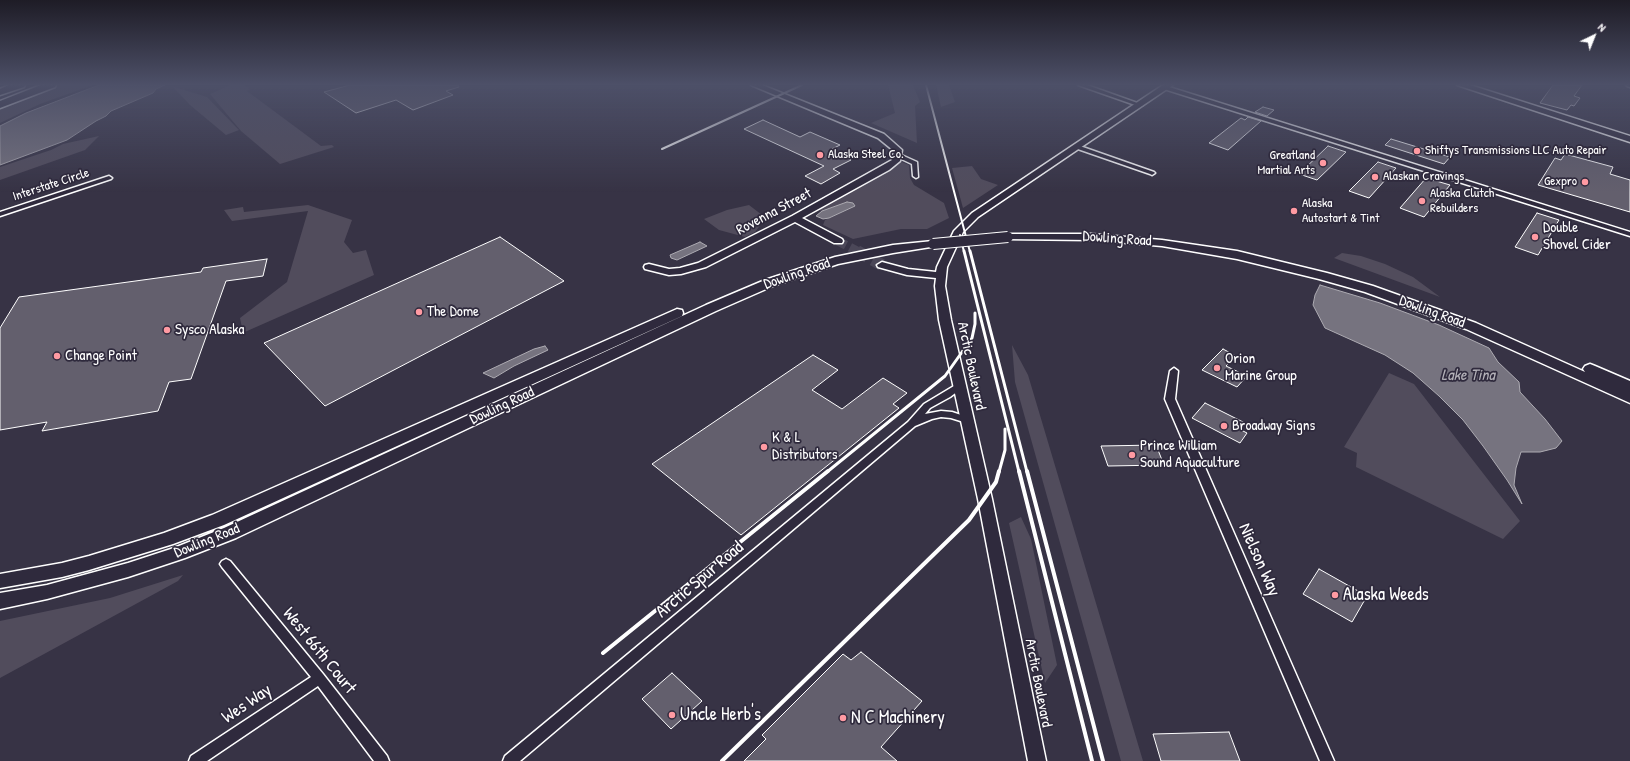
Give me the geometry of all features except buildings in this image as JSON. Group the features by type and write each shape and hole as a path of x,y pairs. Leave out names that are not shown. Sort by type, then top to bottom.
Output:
{"main road":[{"path":"843,121 881,136 898,152"},
{"name":"Arctic Boulevard","path":"1037,761 985,499 959,386 941,298 941,276 945,258 955,237 963,225 983,209 1117,121"},
{"path":"1572,121 1630,139"},
{"name":"Rovenna Street","path":"649,267 669,272 702,265 795,218 886,168 896,161 898,152"},
{"path":"795,218 838,241"},
{"name":"Dowling Road","path":"0,582 62,570 89,563 167,539 218,520 266,500 755,278 858,249 900,240 934,240 1008,233 1077,229 1136,233 1218,245 1303,263 1376,284 1439,305 1506,332 1630,387"},
{"name":"Dowling Road","path":"1008,233 1133,240 1229,254 1300,270 1369,289 1471,326 1630,398"},
{"name":"Dowling Road","path":"0,601 47,592 128,570 179,553 230,533 704,311 769,283 835,261 934,240"},
{"path":"882,264 907,272 941,276"}],"street":[{"path":"1276,121 1630,234"},
{"path":"1077,147 1152,173"},
{"path":"898,152 915,163 916,176"},
{"name":"Interstate Circle","path":"0,214 109,178"},
{"name":"Nielson Way","path":"1174,371 1170,400 1327,761"},
{"name":"Arctic Spur Road","path":"510,761 911,424 927,406 948,395 959,386"},
{"name":"Arctic Spur Road","path":"911,424 930,416 941,414 952,415 967,420"},
{"name":"West 66th Court","path":"226,564 318,678 382,761"},
{"name":"Wes Way","path":"196,761 318,678"}],"shaded area":[{"path":"209,121 230,121 239,130 226,135"},
{"path":"232,121 287,121 321,146 332,145 334,147 280,164 241,131"},
{"path":"877,121 916,121 917,143 871,123"},
{"path":"99,136 85,150 0,180 0,167 51,150 63,144"},
{"path":"899,161 909,165 910,178 914,185 944,203 949,218 927,229 901,229 853,239 823,225 825,220 855,206 847,202 822,211 817,209 890,170"},
{"path":"972,166 981,179 998,185 963,208 952,168"},
{"path":"308,205 352,220 344,242 353,253 366,250 374,275 238,335 242,328 240,318 287,282 308,211 232,221 224,210 243,207 244,212"},
{"path":"749,205 766,218 755,232 745,237 719,230 704,219 727,210"},
{"path":"1342,253 1361,256 1385,264 1413,277 1440,297 1334,258"},
{"path":"1012,345 1028,375 1143,761 1121,761 1015,382"},
{"path":"1389,373 1414,384 1520,521 1503,539 1356,467 1357,453 1344,447"},
{"path":"1021,517 1031,539 1057,665 1045,683 1009,523"},
{"path":"183,575 178,581 0,678 0,621 110,598"}],"water":[{"path":"11,121 97,121 67,140 0,165 0,126"},
{"path":"847,202 853,203 855,206 829,218 823,219 816,216 822,211"},
{"path":"700,242 707,246 677,260 671,258 670,255"},
{"name":"Lake Tina","path":"1320,285 1380,303 1439,325 1489,348 1498,362 1519,382 1520,392 1545,419 1562,441 1556,448 1540,452 1521,452 1516,468 1514,485 1522,504 1483,446 1463,420 1439,396 1413,373 1385,355 1325,328 1313,305 1315,295"},
{"path":"545,346 548,350 514,366 494,378 483,373 534,349"}],"tunnel":[{"path":"838,241 859,252"},
{"path":"857,251 882,265"}],"railway":[{"path":"662,149 724,121"},
{"path":"935,121 970,252"},
{"path":"960,235 964,252"},
{"path":"964,251 1019,472"},
{"path":"970,251 1027,472"},
{"path":"827,472 945,376 972,338 975,324 975,313"},
{"path":"999,472 1005,450 1005,429"},
{"path":"603,653 828,471"},
{"path":"722,761 969,520 996,482 999,471"},
{"path":"1019,471 1092,761"},
{"path":"1027,471 1103,761"}],"place":[{"name":"Shiftys Transmissions LLC Auto Repair","path":"1417,151"},
{"name":"Alaska Steel Co.","path":"820,155"},
{"name":"Greatland Martial Arts","path":"1323,163"},
{"name":"Alaskan Cravings","path":"1375,177"},
{"name":"Gexpro","path":"1585,182"},
{"name":"Alaska Clutch Rebuilders","path":"1422,201"},
{"name":"Alaska Autostart & Tint","path":"1294,211"},
{"name":"Double Shovel Cider","path":"1535,237"},
{"name":"The Dome","path":"419,312"},
{"name":"Sysco Alaska","path":"167,330"},
{"name":"Change Point","path":"57,356"},
{"name":"Orion Marine Group","path":"1217,368"},
{"name":"Broadway Signs","path":"1224,426"},
{"name":"K & L Distributors","path":"764,447"},
{"name":"Prince William Sound Aquaculture","path":"1132,455"},
{"name":"Alaska Weeds","path":"1335,595"},
{"name":"Uncle Herb's","path":"672,715"},
{"name":"N C Machinery","path":"843,718"}]}
